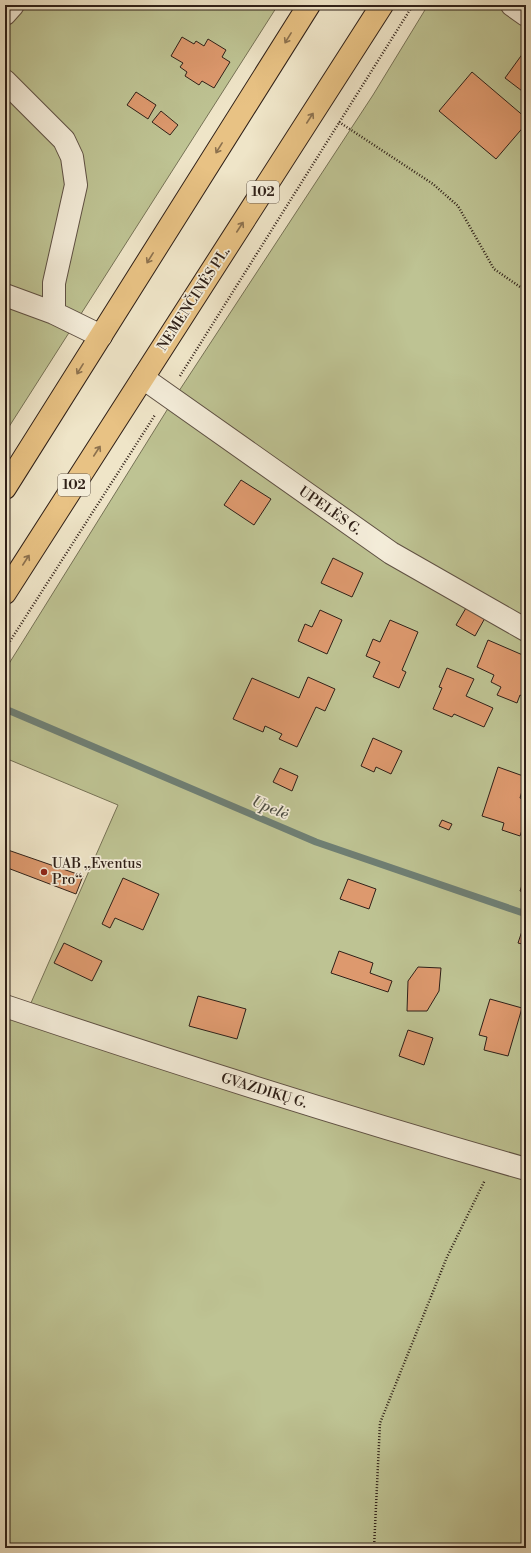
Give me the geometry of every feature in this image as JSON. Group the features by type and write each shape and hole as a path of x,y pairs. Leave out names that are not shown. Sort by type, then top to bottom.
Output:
{"main road":[{"path":"5,488 309,5"},
{"name":"NEMENČINĖS PL.","path":"5,593 382,5"}],"street":[{"path":"5,14 13,5"},
{"path":"512,5 526,15"},
{"path":"5,81 64,140 72,157 76,185 54,283 54,313"},
{"path":"5,295 54,313 101,336"},
{"name":"UPELĖS G.","path":"143,378 391,553 526,630"},
{"name":"GVAZDIKŲ G.","path":"5,1006 157,1057 384,1128 526,1169"}],"path":[{"path":"5,649 167,396 413,5"},
{"path":"317,107 433,184 458,206 494,270 526,291"},
{"path":"374,1548 380,1423 447,1257 489,1173"}],"green space":[{"path":"5,5 278,5 5,433"},
{"path":"428,5 526,5 526,1548 5,1548 5,1015 23,1021 118,805 5,758 5,670 177,394 373,95"}],"building":[{"path":"182,37 194,44 196,41 204,46 208,39 226,50 222,57 230,62 214,88 202,81 199,85 185,76 187,72 180,67 183,63 171,56"},
{"path":"526,49 526,94 505,78"},
{"path":"472,72 526,118 526,124 496,159 439,111"},
{"path":"136,92 156,105 148,119 127,105"},
{"path":"161,111 178,125 170,135 152,122"},
{"path":"241,480 271,499 254,525 224,505"},
{"path":"333,558 363,573 352,597 321,583"},
{"path":"466,608 485,618 475,636 456,625"},
{"path":"320,610 342,620 327,654 298,641 305,624 312,627"},
{"path":"390,620 418,632 402,670 406,672 399,688 373,677 380,662 366,656 373,639 380,642"},
{"path":"488,640 525,656 522,662 526,664 526,698 520,695 517,703 497,695 501,687 491,682 494,675 477,667"},
{"path":"447,668 474,679 466,696 493,708 484,727 454,714 452,717 433,709 442,688 439,687"},
{"path":"308,677 335,689 325,711 316,707 297,747 279,739 282,734 265,726 263,732 233,719 252,678 299,698"},
{"path":"373,738 402,751 391,774 376,767 374,772 361,766"},
{"path":"498,767 526,777 520,798 526,800 526,818 520,836 502,830 504,823 482,816"},
{"path":"280,768 298,776 292,791 273,782"},
{"path":"442,820 452,824 449,830 439,826"},
{"name":"UAB „Eventus Pro“","path":"5,849 83,876 76,894 5,867"},
{"path":"526,874 526,893 520,891"},
{"path":"123,878 159,894 143,930 115,918 110,928 102,924"},
{"path":"348,879 376,889 369,909 340,899"},
{"path":"523,928 526,929 526,945 518,943"},
{"path":"64,943 102,961 92,981 54,963"},
{"path":"339,951 373,963 370,973 392,981 388,992 331,973"},
{"path":"418,967 441,968 439,991 427,1011 407,1011 408,981"},
{"path":"198,996 246,1009 237,1039 189,1026"},
{"path":"490,999 522,1008 508,1056 484,1050 487,1037 479,1035"},
{"path":"408,1030 433,1038 424,1065 399,1056"}],"waterway":[{"name":"Upelė","path":"10,711 316,842 526,914"}],"place":[{"name":"UAB „Eventus Pro“","path":"44,872"}]}
